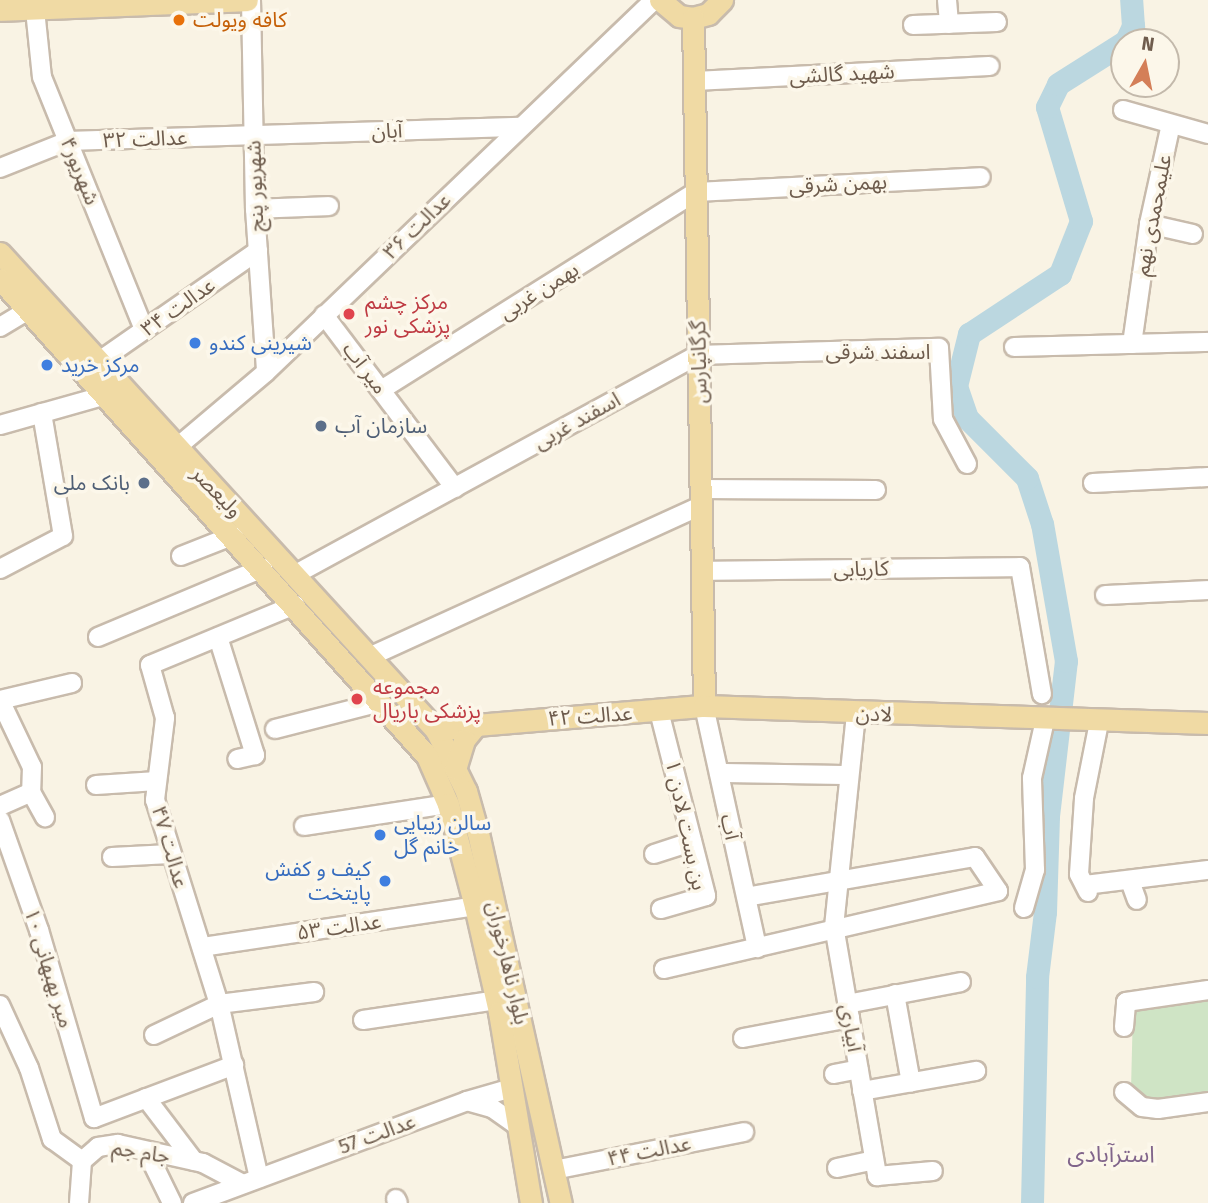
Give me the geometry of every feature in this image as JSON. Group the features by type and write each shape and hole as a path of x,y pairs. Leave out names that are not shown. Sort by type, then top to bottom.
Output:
{"main road":[{"path":"0,10 34,4 249,0"},
{"path":"660,0 679,16 694,18 708,14 722,0"},
{"name":"گرگانپارس","path":"694,18 704,706"},
{"name":"ولیعصر","path":"0,253 98,362 234,535 428,756"},
{"name":"ولیعصر","path":"0,279 106,396 296,574 436,730"},
{"name":"عدالت ۴۲","path":"436,730 704,706"},
{"name":"لادن","path":"704,706 1093,721"},
{"path":"1093,721 1208,723"},
{"path":"455,769 464,740 476,725"},
{"name":"بلوار ناهارخوران","path":"436,730 455,769 478,833 561,1203"},
{"name":"بلوار ناهارخوران","path":"428,756 448,804 497,1000 531,1203"},
{"path":"512,1088 535,1083"}],"street":[{"name":"شهریور پنج","path":"249,0 255,209 266,372"},
{"name":"عدالت ۳۶","path":"170,454 266,372 654,0"},
{"path":"947,0 949,24"},
{"name":"شهریور۴","path":"34,4 42,77 144,330"},
{"path":"913,26 997,22"},
{"name":"شهید گالشی","path":"694,81 990,66"},
{"path":"1123,110 1171,124"},
{"name":"علیمحمدی نهم","path":"1132,344 1149,225 1171,124 1208,134"},
{"name":"آبان","path":"253,135 520,127"},
{"name":"عدالت ۳۲","path":"0,167 68,141 253,135"},
{"name":"بهمن شرقی","path":"696,192 981,177"},
{"name":"بهمن غربی","path":"382,390 696,192"},
{"path":"255,209 329,206"},
{"path":"1149,225 1193,234"},
{"name":"عدالت ۳۴","path":"98,362 258,251"},
{"path":"0,327 28,310"},
{"name":"میر آب","path":"324,315 455,488"},
{"path":"1014,347 1208,342"},
{"name":"اسفند شرقی","path":"698,355 939,348 943,419 967,464"},
{"name":"اسفند غربی","path":"296,574 698,355"},
{"path":"0,425 106,396"},
{"path":"0,569 63,536 42,413"},
{"path":"1093,483 1208,477"},
{"path":"369,657 538,582 701,498 876,490"},
{"path":"181,556 234,535"},
{"name":"کاریابی","path":"702,571 1020,567 1042,694"},
{"path":"98,636 263,568"},
{"path":"1105,595 1208,590"},
{"name":"عدالت ۴۷","path":"251,1181 234,1065 219,1004 170,855 155,800 165,718 150,665 295,604"},
{"path":"218,637 255,755 237,758"},
{"path":"45,817 31,792 32,767 0,700 72,683"},
{"path":"275,729 381,702"},
{"name":"آب","path":"704,706 757,948"},
{"name":"۱ بن بست لادن","path":"659,711 706,896 661,909"},
{"name":"آبیاری","path":"856,713 834,926 876,1168"},
{"path":"1024,908 1035,870 1032,778 1045,719"},
{"path":"1093,721 1079,874 1087,889 1208,870"},
{"path":"719,773 849,775"},
{"path":"96,785 158,781"},
{"path":"0,806 31,792"},
{"path":"304,826 448,804"},
{"name":"۱۰ میر بهبهانی","path":"0,820 38,930 94,1118 146,1098"},
{"path":"654,853 692,842"},
{"path":"112,858 170,855"},
{"path":"664,969 757,948 834,926 998,891 975,857 746,897"},
{"path":"1130,881 1137,900"},
{"name":"عدالت ۵۳","path":"202,947 475,906"},
{"path":"743,1038 848,1011 895,994 961,982"},
{"path":"1124,1027 1126,1002 1208,990"},
{"path":"154,1035 219,1004 314,992"},
{"path":"895,994 911,1083"},
{"path":"363,1020 497,1000"},
{"path":"0,1004 29,1068 52,1139 82,1161"},
{"path":"194,1161 146,1098 234,1065"},
{"path":"834,1074 859,1069"},
{"path":"862,1091 976,1071"},
{"name":"عدالت 57","path":"193,1203 467,1101 512,1088"},
{"path":"1124,1092 1142,1107 1157,1109 1208,1102"},
{"path":"467,1101 492,1108 518,1126"},
{"name":"۴۴ عدالت","path":"554,1170 744,1132"},
{"name":"جام جم","path":"79,1203 82,1161 98,1147 118,1144 194,1161 251,1181"},
{"path":"150,1158 172,1203"},
{"path":"836,1168 933,1171"}],"green space":[{"path":"1208,999 1208,1092 1152,1100 1131,1089 1133,1009"}],"waterway":[{"path":"1032,1203 1037,977 1045,912 1048,816 1066,661 1042,524 1027,478 967,418 956,386 969,334 1060,274 1081,221 1047,107 1058,84 1126,41 1133,26 1131,0"}],"place":[{"name":"کافه ویولت","path":"179,20"},
{"name":"مرکز چشم پزشکی نور","path":"349,314"},
{"name":"شیرینی کندو","path":"195,343"},
{"name":"مرکز خرید","path":"47,365"},
{"name":"سازمان آب","path":"321,426"},
{"name":"بانک ملی","path":"144,483"},
{"name":"مجموعه پزشکی باریال","path":"357,699"},
{"name":"سالن زیبایی خانم گل","path":"380,835"},
{"name":"کیف و کفش پایتخت","path":"385,881"}],"district":[{"name":"استرآبادی","path":"1111,1154"}]}
